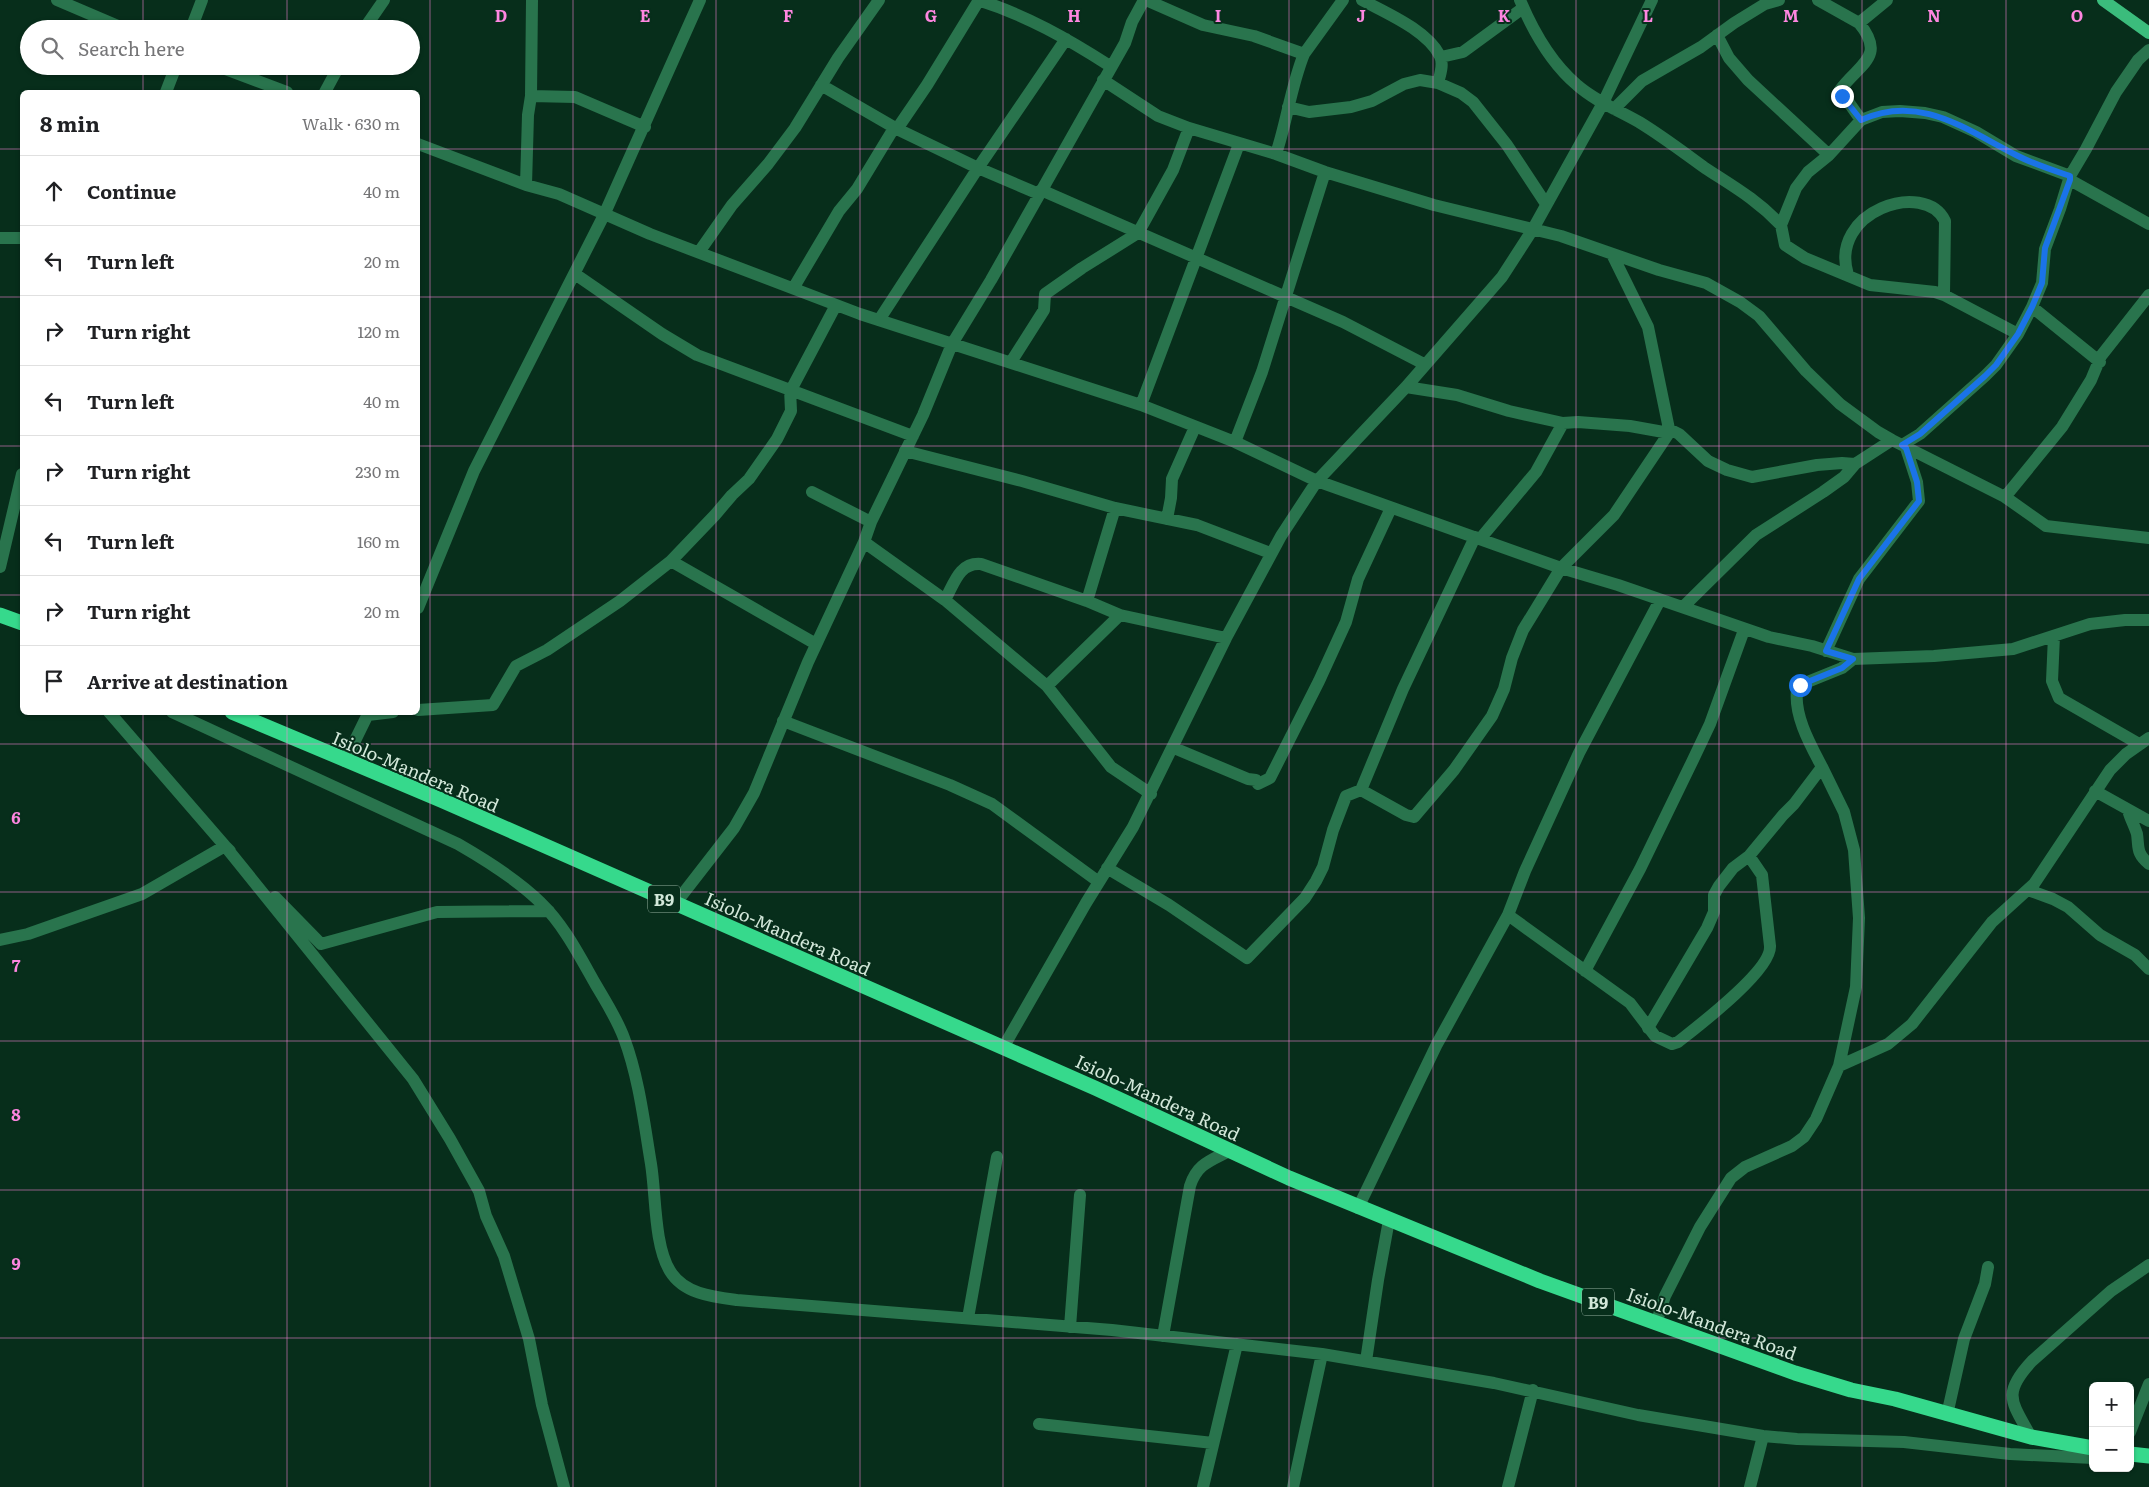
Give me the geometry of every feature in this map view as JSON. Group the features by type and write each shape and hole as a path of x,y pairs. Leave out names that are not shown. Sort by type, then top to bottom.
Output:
{"highway":[{"path":"0,615 20,623"},
{"name":"Isiolo-Mandera Road","path":"239,715 441,800 1095,1088 1228,1151 1358,1208 1540,1281 1795,1373 1851,1390 1895,1399 2031,1437 2089,1447"},
{"path":"2134,1454 2149,1456"}],"main road":[{"path":"2103,0 2149,33"}],"street":[{"path":"57,0 104,20"},
{"path":"194,20 202,0"},
{"path":"370,20 384,0"},
{"path":"526,185 528,115 531,96 532,0"},
{"path":"420,603 474,471 604,215 700,0"},
{"path":"699,252 732,205 768,164 795,128 838,58 878,0"},
{"path":"794,288 839,210 854,195 895,128 933,77 979,0 999,3 1066,39 1110,66"},
{"path":"675,904 745,812 816,644 864,542 871,522 913,436 952,344 991,280 1124,43 1132,22 1145,0 1202,24 1254,36 1304,54"},
{"path":"1276,154 1294,82 1304,54 1343,0"},
{"path":"1362,0 1413,28 1433,47 1441,57 1438,83"},
{"path":"1003,1048 1151,794 1226,638 1270,553 1317,481 1406,387 1424,364 1502,277 1608,106 1652,0"},
{"path":"1608,106 1642,81 1701,46 1765,4 1779,0"},
{"path":"1818,0 1859,23 1869,36 1872,44 1871,52 1864,64 1840,90 1861,120"},
{"path":"1859,23 1888,0"},
{"path":"1441,57 1463,52 1522,4 1547,51 1577,86 1660,135 1738,188 1758,203 1781,225"},
{"path":"1717,35 1728,58 1748,80 1829,155"},
{"path":"879,320 978,168 1066,39"},
{"path":"1683,607 1756,535 1834,484 1855,464 1920,434 1996,365 2018,334 2042,283 2045,248 2070,178 2116,92 2138,60 2149,50"},
{"path":"167,90 173,75"},
{"path":"241,75 282,90"},
{"path":"326,90 334,75"},
{"path":"1103,80 1158,116 1190,128 1434,205 1587,244 1659,270 1706,283 1740,302 1759,316 1806,371 1840,404 1878,432 2005,497 2026,514 2046,526 2149,538"},
{"path":"1288,107 1308,112 1351,107 1372,101 1404,84 1420,80 1438,83 1461,93 1473,102 1507,145 1546,204"},
{"path":"821,85 895,128 978,168 1040,192 1287,297 1343,322 1424,364"},
{"path":"531,96 576,97 645,126"},
{"path":"2018,334 1944,295 1935,292 1870,285 1793,252 1785,245 1781,225 1796,188 1808,172 1829,155 1861,120 1882,112 1900,111 1942,117 1976,132 2016,156 2070,178 2149,224"},
{"path":"1011,362 1044,310 1045,294 1138,233 1173,170 1190,128"},
{"path":"1141,405 1239,144"},
{"path":"420,145 526,185 559,194 604,215 836,305 1141,405 1235,442 1317,481 1561,568 1683,607 1744,630 1853,659 2002,651 2026,646 2090,624 2108,621 2149,620"},
{"path":"1235,442 1262,372 1326,172"},
{"path":"1848,275 1845,266 1846,248 1856,226 1878,210 1896,203 1924,204 1941,212 1945,220 1944,295"},
{"path":"0,238 20,238"},
{"path":"1361,790 1409,817 1414,817 1417,814 1454,770 1489,720 1501,697 1512,658 1523,630 1561,568 1614,515 1669,431 1648,327 1612,254"},
{"path":"575,274 662,334 697,355 913,436"},
{"path":"2005,497 2073,412 2100,362 2101,356 2149,295"},
{"path":"420,710 493,704 516,666 548,650 620,601 672,561 749,479 771,448 791,411 791,389 836,305"},
{"path":"2032,307 2100,362"},
{"path":"1406,387 1458,395 1509,411 1563,423 1578,422 1669,431 1679,434 1708,461 1727,470 1752,477 1818,465 1855,464"},
{"path":"1107,868 1169,905 1247,958 1304,898 1323,866 1346,796 1361,790 1403,689 1477,538 1536,472 1563,423"},
{"path":"1167,518 1172,479 1195,427"},
{"path":"1826,651 1859,579 1919,501 1917,482 1900,444"},
{"path":"905,451 1022,481 1115,508 1167,518 1212,530 1270,553"},
{"path":"0,567 20,482"},
{"path":"812,492 871,522"},
{"path":"1087,601 1115,508"},
{"path":"1174,748 1248,779 1256,780 1258,784 1270,778 1319,682 1346,622 1358,579 1391,508"},
{"path":"864,542 946,600 1047,686 1111,768 1151,794"},
{"path":"672,561 816,644"},
{"path":"946,600 960,571 970,564 974,564 990,567 1087,601 1120,615 1226,638"},
{"path":"1358,1208 1437,1044 1508,915 1525,871 1578,753 1660,600"},
{"path":"1047,686 1120,615"},
{"path":"1585,971 1640,869 1710,724 1744,630"},
{"path":"1839,1066 1888,1044 1901,1035 1992,922 2028,890 2039,877 2095,791 2116,764 2146,740 2059,698 2052,681 2054,636"},
{"path":"1656,1324 1665,1296 1704,1221 1731,1178 1745,1167 1792,1146 1804,1137 1816,1119 1839,1066 1856,987 1859,939 1854,850 1844,812 1809,744 1798,712 1797,690 1804,683 1842,668 1853,659"},
{"path":"112,715 225,846 413,1079 479,1191 486,1216 504,1256 529,1339 542,1405 564,1487"},
{"path":"178,715 458,844 487,862 530,894 549,911 587,969 624,1037 640,1095 655,1190 661,1248 667,1265 677,1280 701,1294 728,1299 1070,1327 1322,1354 1533,1390 1638,1415 1763,1436 1797,1439 1904,1442 2010,1454 2089,1458"},
{"path":"345,761 368,715"},
{"path":"783,721 950,785 992,804 1099,882"},
{"path":"1648,1028 1707,928 1714,912 1715,892 1733,868 1749,856 1783,814 1794,804 1822,767"},
{"path":"2095,791 2149,821"},
{"path":"2128,810 2132,826 2137,832 2137,850 2149,864"},
{"path":"225,846 322,944 437,912 549,911"},
{"path":"0,940 28,934 142,894 225,846"},
{"path":"1508,915 1630,1003 1648,1028 1662,1040 1672,1044 1678,1042 1726,1002 1746,983 1769,956 1770,946 1762,875 1749,856"},
{"path":"2028,890 2068,907 2100,934 2135,955 2149,969"},
{"path":"1163,1336 1193,1175 1203,1164 1228,1151"},
{"path":"968,1318 997,1157"},
{"path":"1070,1327 1080,1195"},
{"path":"1366,1361 1389,1220"},
{"path":"1947,1415 1964,1339 1984,1284 1988,1267"},
{"path":"2031,1437 2012,1403 2011,1394 2021,1373 2111,1291 2148,1267"},
{"path":"1203,1487 1237,1344"},
{"path":"1293,1487 1322,1354"},
{"path":"2132,1427 2149,1384"},
{"path":"1508,1487 1533,1390"},
{"path":"1039,1424 1213,1442"},
{"path":"1750,1487 1763,1436"},
{"path":"2134,1460 2149,1461"}],"route":[{"path":"1800,685 1842,668 1853,659 1826,651 1859,579 1916,508 1919,501 1917,482 1906,448 1902,445 1920,434 1955,405 1996,365 2018,334 2042,283 2045,248 2070,180 2070,176 2016,156 1976,132 1942,117 1925,113 1900,111 1882,112 1861,120 1842,96"}]}
